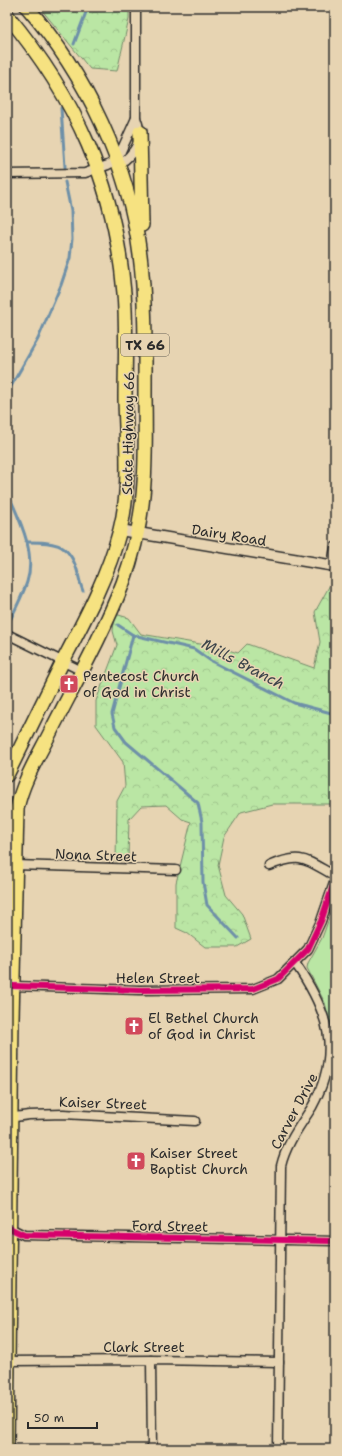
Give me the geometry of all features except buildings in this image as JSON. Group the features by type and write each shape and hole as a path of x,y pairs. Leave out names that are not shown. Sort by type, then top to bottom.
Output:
{"main road":[{"name":"State Highway 66","path":"15,865 18,805 32,768 82,671 122,586 138,534 142,512 146,460 142,279 135,219 127,187 117,160 97,116 70,65 49,33 27,7"},
{"name":"State Highway 66","path":"7,15 24,35 61,89 80,125 98,169 120,253 124,294 126,484 124,510 120,530 103,579 7,775"},
{"path":"140,132 142,279"},
{"name":"TX 66","path":"7,1449 9,1018 13,986 15,865"},
{"path":"7,876 15,888"}],"street":[{"path":"7,174 85,173 117,160 125,160 138,146 140,132 136,118 136,7"},
{"path":"117,160 136,118"},
{"name":"Dairy Road","path":"120,530 333,566"},
{"path":"333,566 335,547"},
{"path":"7,634 82,671"},
{"path":"269,866 286,859 303,858 335,876"},
{"name":"Nona Street","path":"15,865 176,870"},
{"name":"Helen Street","path":"13,986 139,990 253,988 278,979 308,949 321,922 335,880"},
{"name":"Carver Drive","path":"278,1449 281,1166 284,1151 323,1090 332,1071 331,1045 327,1019 316,992 295,963"},
{"name":"Kaiser Street","path":"9,1118 29,1115 62,1114 195,1120"},
{"name":"Ford Street","path":"8,1228 24,1235 335,1241"},
{"path":"151,1360 152,1449"},
{"name":"Clark Street","path":"8,1361 151,1360 280,1362"}],"green space":[{"path":"41,7 129,7 129,19 117,71 90,69 41,9"},
{"path":"331,583 335,583 335,804 272,804 241,812 224,837 218,865 226,895 242,914 251,939 237,947 205,947 187,933 176,928 176,883 191,822 182,819 166,805 141,806 129,819 128,860 116,861 117,801 125,786 123,762 96,725 96,701 117,645 113,631 115,614 129,618 141,634 218,647 238,653 247,644 314,668 320,642 315,612"},
{"path":"331,913 335,913 335,1040 325,1003 307,968 308,963 322,938"}],"waterway":[{"name":"Mills Branch","path":"74,44 88,7"},
{"name":"Mills Branch","path":"61,108 65,167"},
{"name":"Mills Branch","path":"7,411 10,388 38,339 61,285 70,258 72,239 71,211 65,182"},
{"name":"Mills Branch","path":"7,491 21,523 30,559 27,582 7,626"},
{"name":"Mills Branch","path":"26,542 51,543 64,548 73,560 83,591"},
{"name":"Mills Branch","path":"118,625 133,635 194,649 211,661 294,703 335,714"},
{"path":"133,635 112,714 115,727 126,742 198,803 202,822 203,882 207,905 238,938"}],"cycle path":[{"path":"13,986 139,990 253,989 278,979 308,949 321,921 335,880"},
{"path":"7,1227 24,1235 335,1241"}],"place":[{"name":"Pentecost Church of God in Christ","path":"69,684"},
{"name":"El Bethel Church of God in Christ","path":"134,1026"},
{"name":"Kaiser Street Baptist Church","path":"136,1161"}]}
